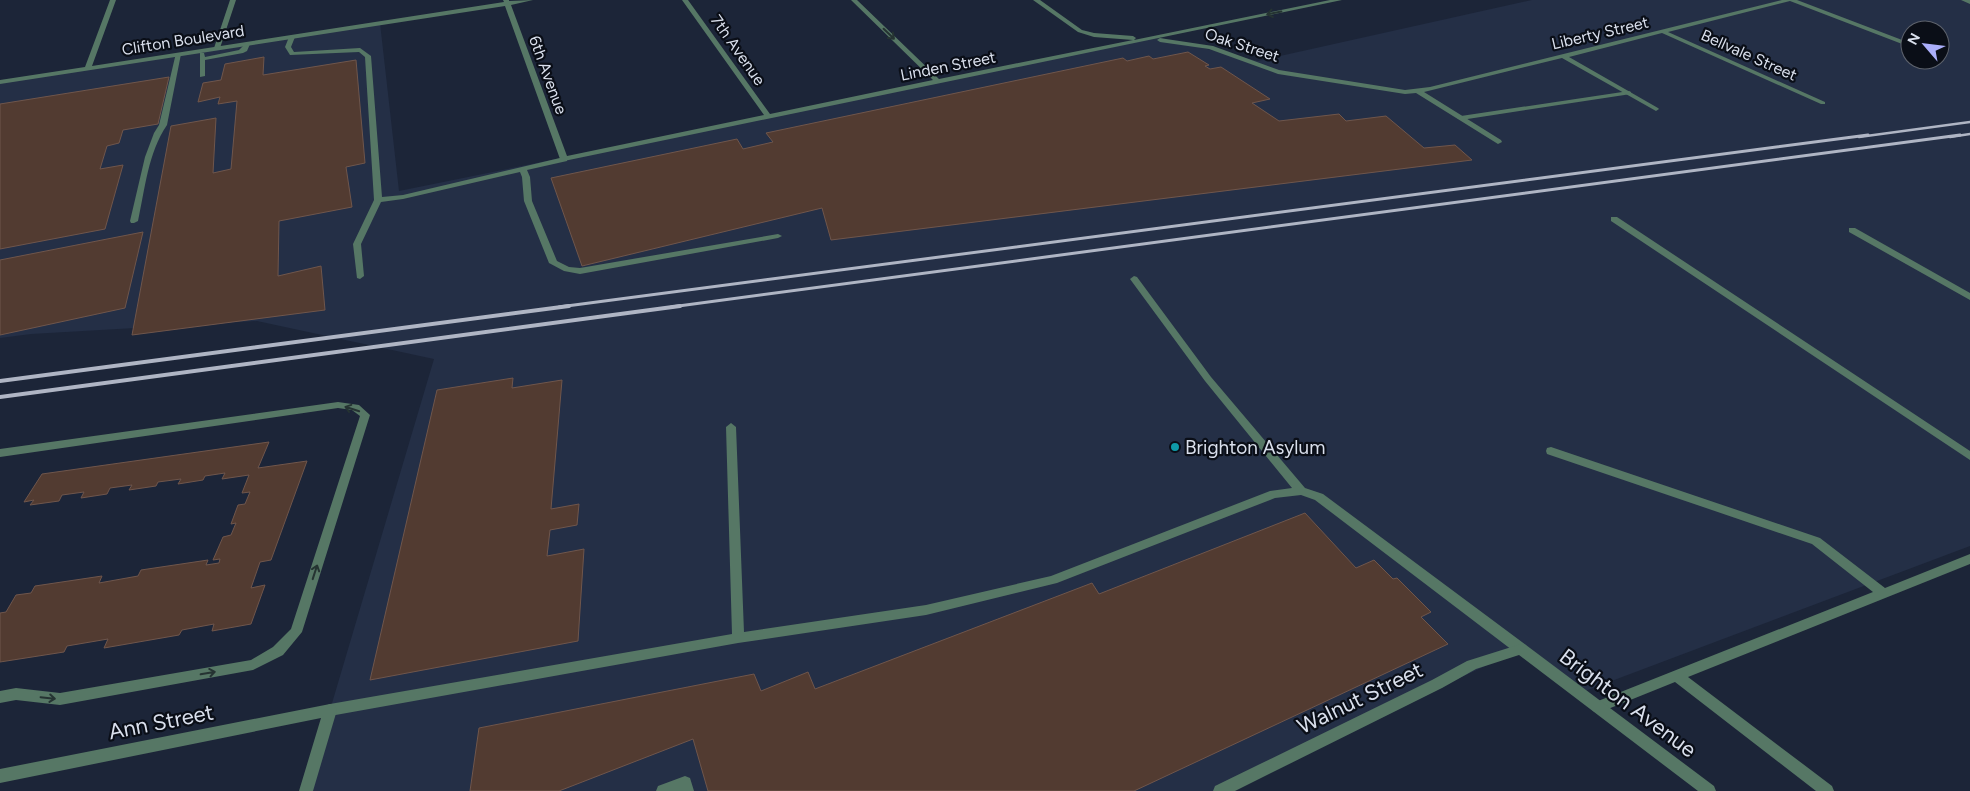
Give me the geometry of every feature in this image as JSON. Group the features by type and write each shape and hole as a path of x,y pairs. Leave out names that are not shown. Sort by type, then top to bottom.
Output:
{"street":[{"path":"88,68 113,0"},
{"path":"217,48 233,0"},
{"name":"Clifton Boulevard","path":"0,82 371,25 507,2 530,0"},
{"name":"7th Avenue","path":"685,0 768,116"},
{"path":"854,0 938,82"},
{"name":"Oak Street","path":"1036,0 1080,31 1094,35 1186,42 1212,48 1262,68 1294,75 1405,92 1418,91"},
{"path":"1293,0 1306,7"},
{"name":"Linden Street","path":"378,200 768,116 1339,0"},
{"path":"1790,0 1900,42"},
{"name":"Liberty Street","path":"1418,91 1790,0"},
{"path":"1964,0 1970,2"},
{"name":"6th Avenue","path":"507,2 564,159"},
{"name":"Bellvale Street","path":"1664,32 1822,103"},
{"path":"292,37 288,46 292,54 360,50 368,56 378,200 357,244 360,276"},
{"path":"202,60 241,52 245,50 247,44"},
{"path":"202,51 202,76"},
{"path":"134,221 148,162 158,130 163,125 178,54"},
{"path":"1563,56 1656,109"},
{"path":"1418,91 1498,142"},
{"path":"1461,118 1629,93"},
{"path":"523,168 526,176 528,201 554,263 568,269 580,271 644,261 778,236"},
{"path":"1614,218 1970,456"},
{"path":"1852,230 1970,297"},
{"path":"1134,279 1208,379 1301,491"},
{"path":"0,453 338,405 355,407 365,415 296,632 278,651 253,665 60,699 16,694 0,697"},
{"path":"731,427 738,638"},
{"path":"1551,451 1816,540 1883,594"},
{"name":"Ann Street","path":"0,776 330,710 738,638 926,610 1053,580 1274,494 1301,491"},
{"name":"Brighton Avenue","path":"1301,491 1319,498 1709,791"},
{"path":"1598,707 1970,558"},
{"name":"Walnut Street","path":"1220,791 1472,665 1521,649"},
{"path":"1677,676 1827,791"},
{"path":"306,791 330,710"},
{"path":"663,791 686,787"}],"shaded area":[{"path":"1532,0 1970,0 1970,546 1585,691 1521,649 1221,791 306,791 434,359 257,321 31,334 0,338 0,82 380,23 399,191 1156,37 1258,61"}],"building":[{"path":"1188,52 1209,65 1205,66 1210,69 1221,67 1270,99 1252,103 1279,121 1339,114 1346,121 1386,116 1424,148 1455,145 1472,160 831,240 822,208 582,266 551,178 737,139 743,149 773,142 766,133 1123,58 1127,61 1149,56 1153,59"},
{"path":"264,57 263,75 356,60 365,163 346,167 352,207 279,221 278,276 321,266 325,310 132,335 171,126 216,118 213,173 231,169 237,101 218,104 220,97 198,102 203,83 221,80 225,64"},
{"path":"169,77 158,124 123,130 119,143 107,146 100,169 123,165 105,229 0,249 0,104"},
{"path":"143,232 125,308 0,335 0,260"},
{"path":"513,378 512,388 562,380 551,509 579,504 577,525 550,530 547,556 584,549 578,641 370,680 437,390"},
{"path":"269,442 258,468 307,461 271,560 260,562 251,588 265,585 251,624 212,631 214,624 182,630 179,635 104,648 108,639 67,646 64,652 0,662 0,613 6,612 16,595 31,593 35,586 102,576 99,583 138,576 141,570 208,560 206,565 219,563 220,559 213,560 223,537 231,535 236,523 231,524 238,505 245,504 250,492 242,493 249,475 222,479 225,473 205,476 203,480 178,484 181,479 158,482 156,486 129,490 132,485 110,488 107,494 81,498 84,492 62,495 59,501 30,505 34,500 24,502 42,474"},
{"path":"1305,513 1356,568 1374,560 1393,579 1397,578 1431,612 1421,617 1448,644 1134,791 708,791 693,739 559,791 470,791 479,728 754,674 761,691 808,672 815,689 1092,583 1099,594"}],"railway":[{"path":"1859,137 1970,122"},
{"path":"1950,137 1970,134"},
{"path":"559,307 1868,135"},
{"path":"671,307 1960,135"},
{"path":"0,381 569,306"},
{"path":"0,397 680,306"}],"place":[{"name":"Brighton Asylum","path":"1175,447"}]}
